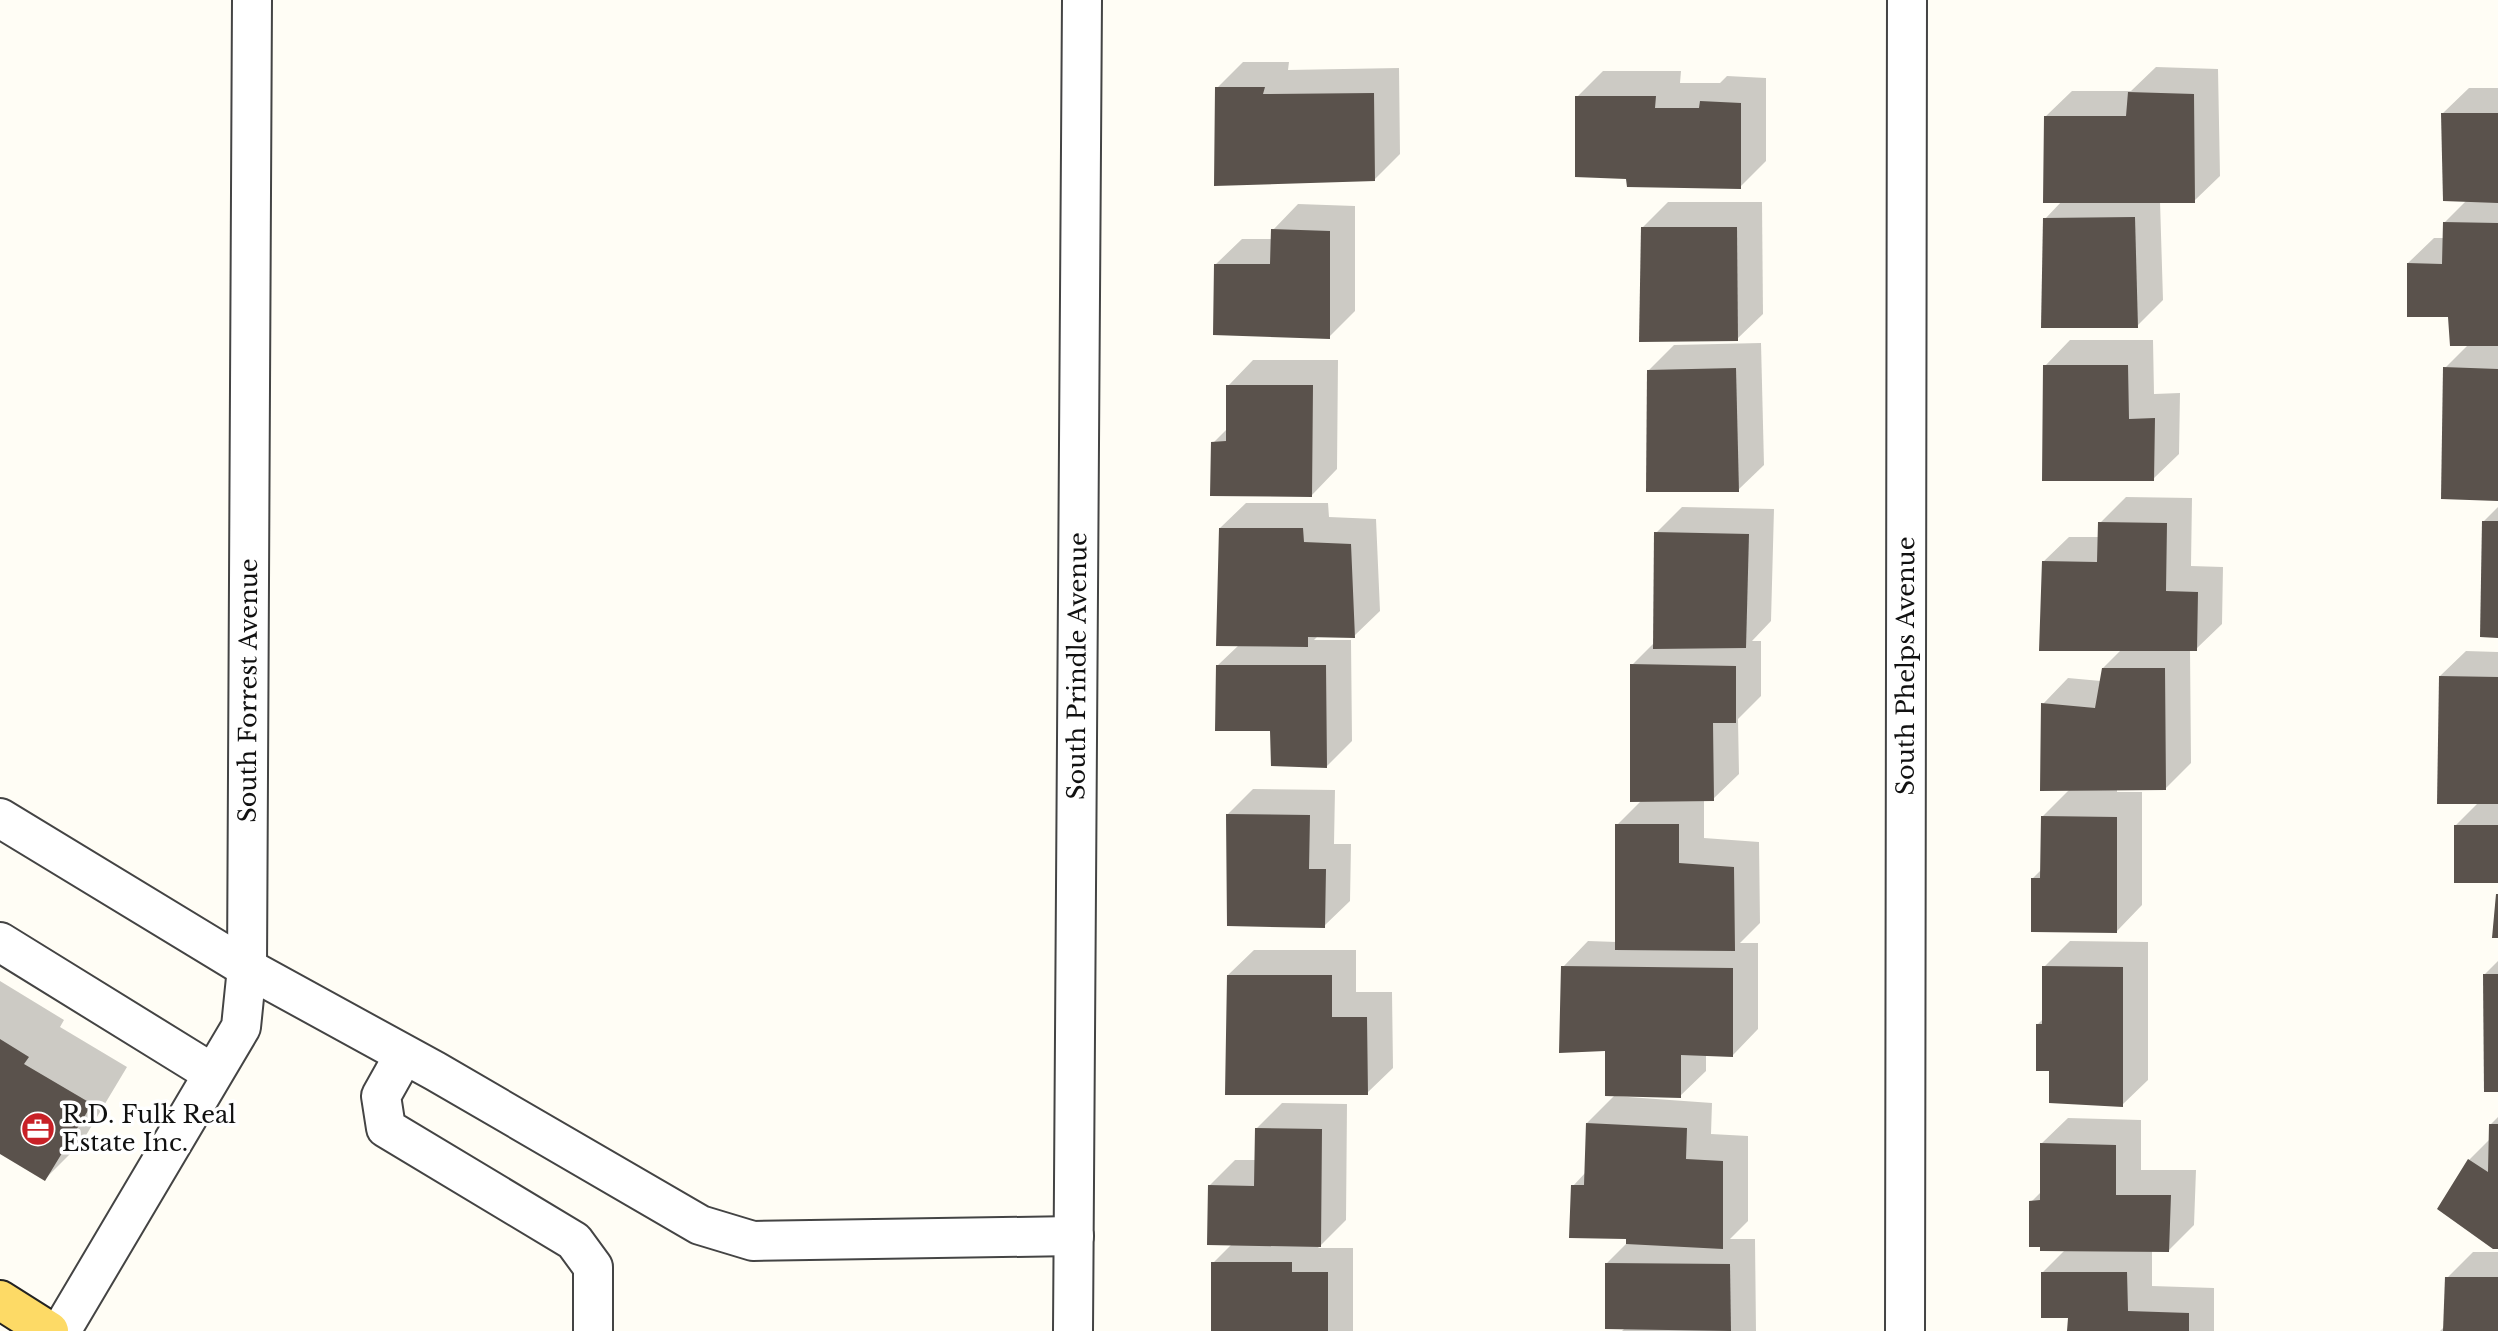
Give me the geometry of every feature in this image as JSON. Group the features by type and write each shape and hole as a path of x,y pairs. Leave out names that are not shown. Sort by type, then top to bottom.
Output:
{"main road":[{"path":"0,1300 49,1331"}],"street":[{"name":"South Forrest Avenue","path":"61,1331 241,1027 247,968 252,0"},
{"name":"South Prindle Avenue","path":"1073,1331 1082,0"},
{"name":"South Phelps Avenue","path":"1905,1331 1907,0"},
{"path":"0,818 247,968 700,1225 753,1241 1073,1236"},
{"path":"0,942 212,1073"},
{"path":"404,1055 381,1096 386,1128 574,1241 593,1267 593,1331"}],"building":[{"path":"1215,87 1265,87 1263,94 1374,93 1375,181 1214,186"},
{"path":"2128,92 2194,94 2195,203 2043,203 2044,116 2126,116"},
{"path":"1575,96 1656,96 1655,108 1699,108 1700,101 1741,103 1741,189 1627,187 1626,179 1575,177"},
{"path":"2441,113 2498,113 2498,203 2443,201"},
{"path":"2135,217 2138,328 2041,328 2043,218"},
{"path":"2443,222 2498,223 2498,346 2450,346 2448,317 2407,317 2407,263 2442,264"},
{"path":"1641,227 1737,227 1738,341 1639,342"},
{"path":"1271,229 1330,231 1330,339 1213,335 1214,264 1270,264"},
{"path":"2043,365 2128,365 2129,419 2155,418 2154,481 2042,481"},
{"path":"2443,367 2498,369 2498,501 2441,499"},
{"path":"1736,368 1739,492 1646,492 1647,370"},
{"path":"1226,385 1313,385 1312,497 1210,496 1211,442 1226,441"},
{"path":"2482,521 2498,521 2498,638 2480,637"},
{"path":"2098,522 2167,523 2166,591 2198,592 2197,651 2039,651 2042,561 2097,562"},
{"path":"1219,528 1303,528 1304,542 1351,544 1355,638 1308,637 1308,647 1216,646"},
{"path":"1654,532 1749,534 1746,648 1653,649"},
{"path":"1630,664 1736,666 1736,723 1713,723 1714,801 1630,802"},
{"path":"1216,665 1326,665 1327,768 1271,766 1270,731 1215,731"},
{"path":"2102,668 2165,668 2166,790 2040,791 2041,703 2095,708"},
{"path":"2439,676 2498,677 2498,804 2437,804"},
{"path":"1226,814 1310,815 1309,869 1326,869 1325,928 1227,926"},
{"path":"2041,816 2117,817 2117,933 2031,932 2031,878 2040,878"},
{"path":"1615,824 1679,824 1679,863 1734,867 1735,951 1615,950"},
{"path":"2454,825 2498,825 2498,883 2454,883"},
{"path":"2496,894 2498,938 2492,938"},
{"path":"1561,966 1733,968 1733,1057 1681,1055 1681,1098 1605,1096 1605,1051 1559,1053"},
{"path":"2042,966 2123,967 2123,1107 2049,1103 2049,1071 2036,1071 2036,1024 2042,1024"},
{"path":"2483,974 2498,974 2498,1092 2484,1092"},
{"path":"1227,975 1332,975 1332,1017 1367,1017 1368,1095 1225,1095"},
{"name":"R.D. Fulk Real Estate Inc.","path":"0,1039 29,1057 24,1064 92,1104 45,1181 0,1154"},
{"path":"1586,1123 1687,1128 1686,1159 1723,1161 1723,1249 1626,1244 1626,1239 1569,1238 1571,1185 1584,1185"},
{"path":"2489,1124 2498,1124 2498,1249 2493,1249 2437,1209 2468,1159 2488,1172"},
{"path":"1255,1128 1322,1129 1321,1247 1207,1245 1208,1185 1254,1186"},
{"path":"2040,1143 2116,1145 2116,1195 2171,1195 2169,1252 2040,1251 2040,1247 2029,1247 2029,1201 2040,1200"},
{"path":"1211,1262 1292,1262 1292,1272 1328,1272 1328,1331 1211,1331"},
{"path":"1605,1263 1730,1264 1731,1331 1605,1329"},
{"path":"2041,1272 2127,1272 2128,1311 2189,1313 2189,1331 2067,1331 2068,1318 2041,1318"},
{"path":"2445,1277 2498,1277 2498,1331 2443,1331"}],"place":[{"name":"R.D. Fulk Real Estate Inc.","path":"38,1129"}]}
